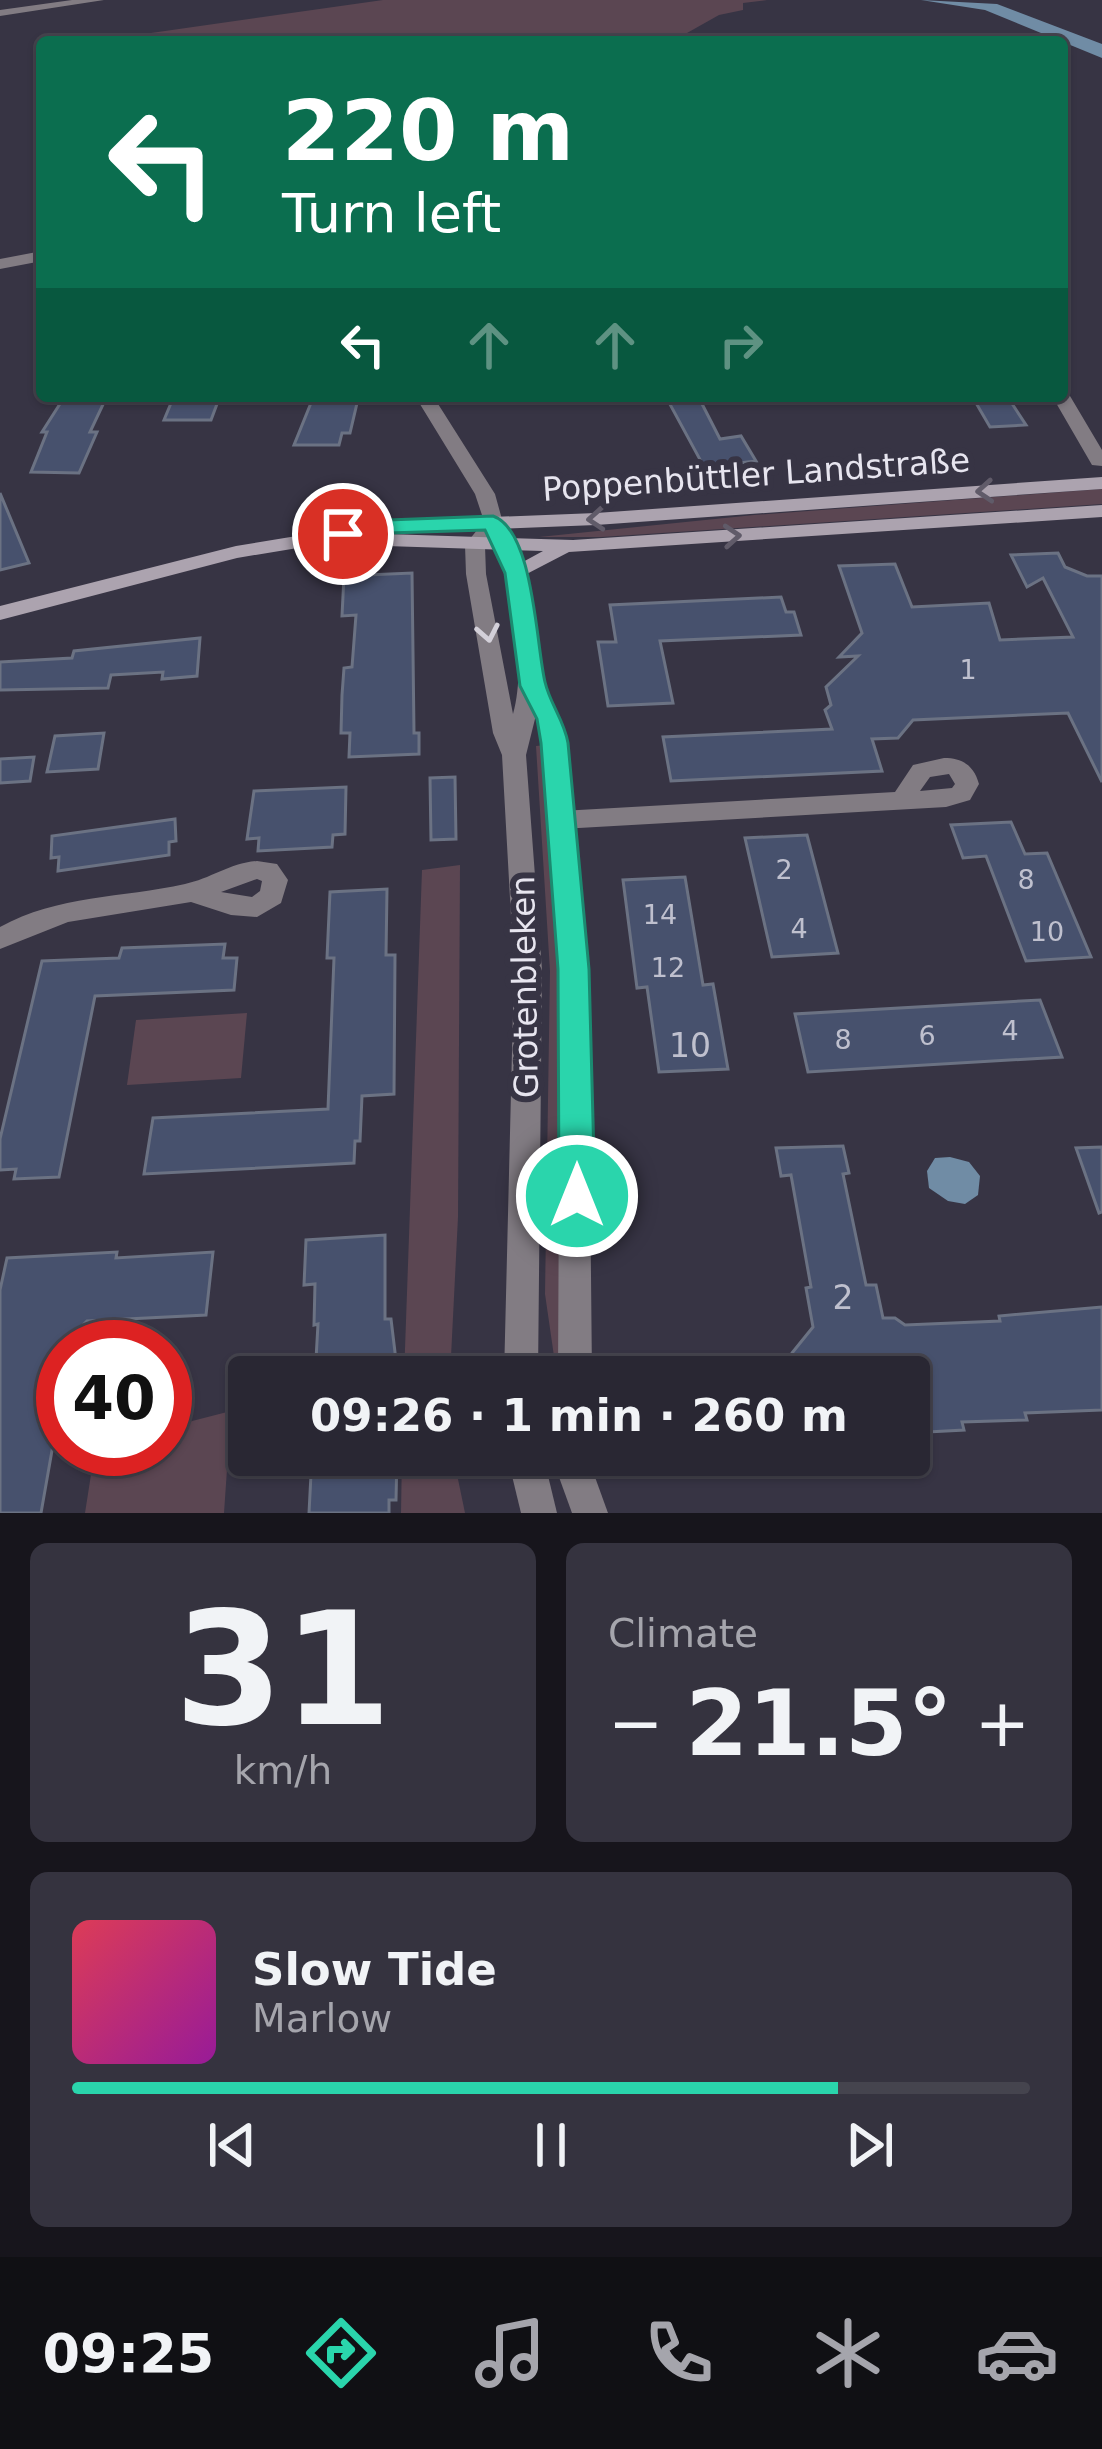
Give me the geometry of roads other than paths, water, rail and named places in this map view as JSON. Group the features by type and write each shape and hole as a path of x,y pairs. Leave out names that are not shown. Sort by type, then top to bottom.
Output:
{"main road":[{"name":"Poppenbüttler Landstraße","path":"0,613 191,562 388,526 493,523 1101,472"},
{"name":"Poppenbüttler Landstraße","path":"343,534 476,545 573,546 1102,511"},
{"path":"517,573 573,546"}],"street":[{"path":"0,14 98,0"},
{"path":"0,264 36,257"},
{"name":"Grotenbleken","path":"428,402 485,494 517,573 532,686 550,719 574,991 575,1356"},
{"path":"1064,402 1101,472"},
{"path":"476,545 493,523"},
{"name":"Grotenbleken","path":"476,545 479,590 505,733 514,755"},
{"name":"Grotenbleken","path":"521,1356 528,970 514,755 532,686"},
{"path":"561,820 906,798"},
{"path":"0,939 25,923 63,911 193,893"},
{"name":"Grotenbleken","path":"522,1291 536,1356"},
{"path":"530,1476 539,1513"},
{"path":"579,1476 590,1513"}],"water":[{"path":"921,0 997,4 1102,44 1102,58 1068,44 1068,36 1048,36 985,10"},
{"path":"935,1158 969,1162 980,1176 978,1195 965,1204 948,1201 929,1188 927,1171"}]}
